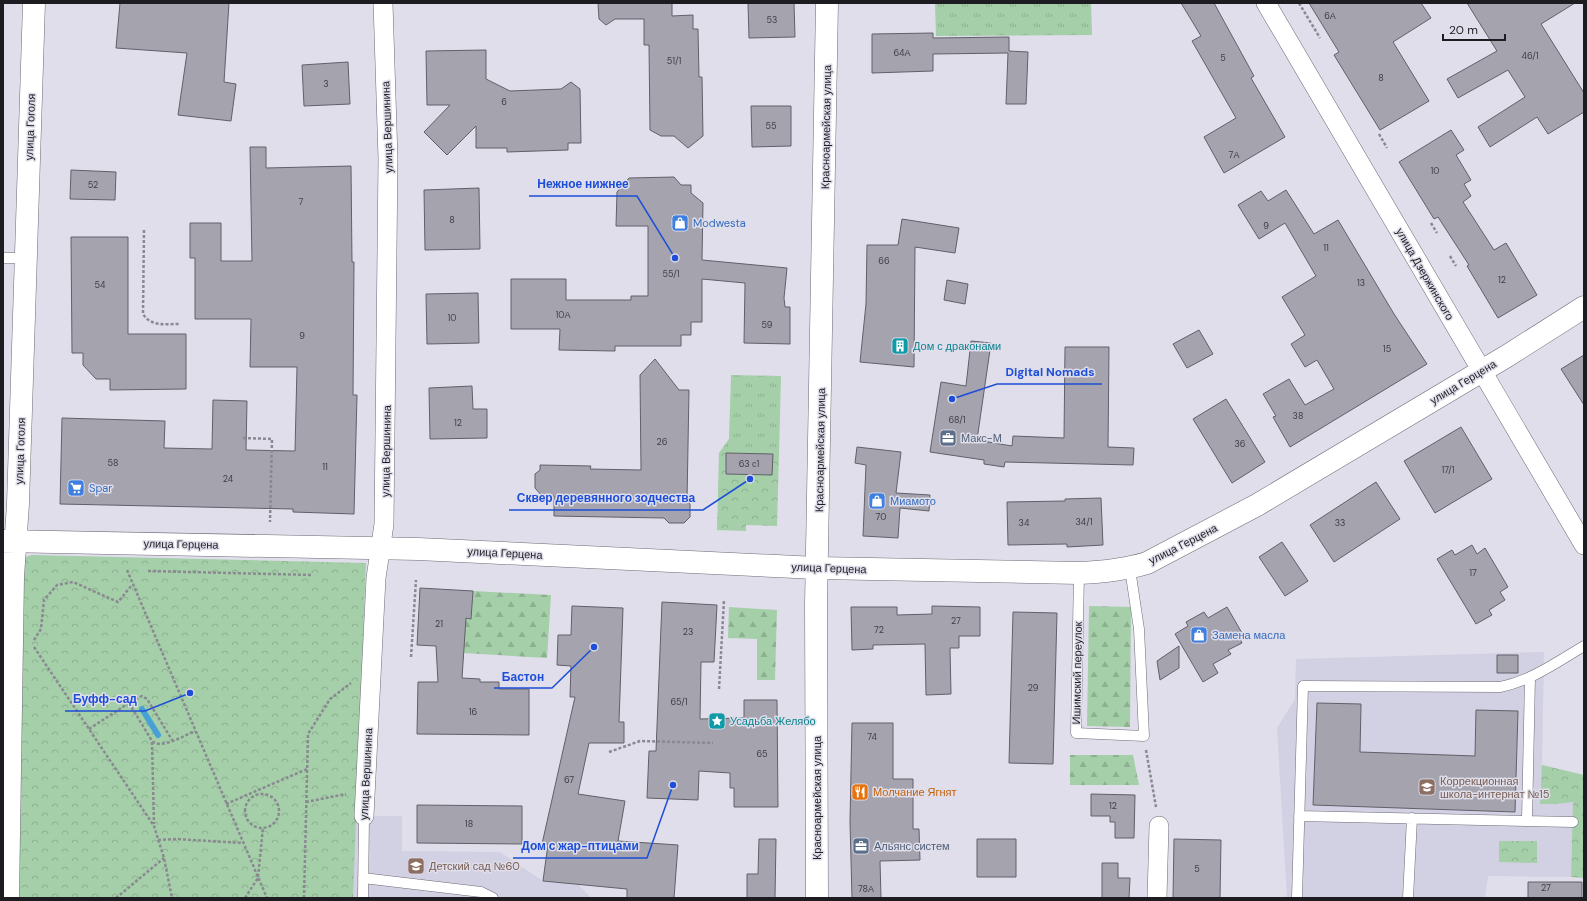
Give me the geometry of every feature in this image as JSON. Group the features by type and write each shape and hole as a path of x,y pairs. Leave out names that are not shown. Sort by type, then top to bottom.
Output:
{"street":[{"name":"улица Гоголя","path":"8,898 13,584 9,541 26,258 34,3"},
{"name":"улица Вершинина","path":"364,816 376,578 384,524 387,386 388,166 383,3"},
{"name":"Красноармейская улица","path":"817,898 817,568 827,3"},
{"name":"улица Дзержинского","path":"1266,3 1584,545"},
{"name":"улица Герцена","path":"9,541 381,548 817,568 1079,573 1130,569 1166,555 1257,505 1482,371 1584,308"},
{"path":"1156,898 1159,826"}],"lane":[{"path":"3,258 26,258"},
{"path":"1130,569 1139,629 1144,736"},
{"name":"Ишимский переулок","path":"1079,573 1076,734 1144,736"},
{"path":"1298,898 1303,686 1500,687 1515,684 1530,677 1584,646"},
{"path":"1526,820 1530,677"},
{"name":"улица Вершинина","path":"363,898 364,816"},
{"path":"1299,816 1573,822"},
{"path":"1408,898 1412,818"},
{"path":"363,878 481,892 493,898"}],"path":[{"path":"1299,3 1320,38"},
{"path":"1379,134 1387,148"},
{"path":"1431,223 1437,233"},
{"path":"144,230 143,314 147,320 154,324 179,324"},
{"path":"1450,256 1456,266"},
{"path":"243,438 272,439 270,522"},
{"path":"126,570 267,898"},
{"path":"148,571 312,575"},
{"path":"411,657 416,580"},
{"path":"31,644 41,629 44,600 57,585 73,582 118,602 132,585"},
{"path":"719,689 724,600"},
{"path":"30,639 31,644 154,826"},
{"path":"304,898 308,734 330,699 354,681"},
{"path":"89,729 140,696 146,698 172,740"},
{"path":"129,703 152,741 154,826 164,858 172,898"},
{"path":"152,741 159,744 195,731"},
{"path":"1144,736 1159,826"},
{"path":"610,752 640,741 713,743"},
{"path":"226,804 307,768"},
{"path":"255,791 257,795"},
{"path":"306,802 349,794"},
{"path":"257,795 268,795 277,802 279,807 277,818 274,823 263,827 258,827 249,821 246,812 248,801 257,795"},
{"path":"245,898 258,878 263,827"},
{"path":"158,840 176,839 244,843"},
{"path":"116,898 164,858"}],"shaded area":[{"name":"Коррекционная школа-интернат №15","path":"1544,652 1542,765 1574,773 1571,877 1488,876 1485,898 1287,898 1277,728 1295,699 1296,659"},
{"name":"Детский сад №60","path":"312,816 402,816 402,851 500,852 543,881 579,885 591,898 310,898"}],"green space":[{"path":"935,3 1091,3 1092,35 936,36"},
{"path":"731,375 781,376 779,454 719,453 729,439"},
{"path":"719,453 779,454 777,526 746,525 746,531 717,530"},
{"path":"32,555 366,563 353,898 18,898 20,570 25,557"},
{"path":"473,591 551,595 547,658 464,653 460,618 471,618"},
{"path":"1089,606 1131,607 1130,727 1087,726"},
{"path":"729,607 777,610 775,680 757,680 757,639 728,638"},
{"path":"1070,755 1133,755 1139,785 1070,785"},
{"path":"1542,765 1584,775 1584,878 1571,877 1573,802 1540,804"},
{"path":"1499,841 1537,841 1537,863 1499,862"}],"building":[{"path":"120,3 229,3 224,82 236,84 231,121 178,115 187,53 116,48"},
{"path":"598,3 672,3 672,16 693,15 693,29 698,29 699,77 702,77 703,136 688,148 674,136 661,136 650,130 649,45 644,45 644,19 615,19 606,25 599,19"},
{"path":"748,3 794,3 795,37 749,38"},
{"path":"1181,3 1214,3 1254,76 1251,78 1285,137 1224,173 1204,137 1236,118 1192,41 1201,36"},
{"path":"1309,3 1421,3 1431,18 1393,42 1429,101 1380,130 1334,55 1339,52"},
{"path":"1467,3 1575,3 1541,24 1584,93 1584,112 1548,134 1537,117 1490,147 1478,127 1525,97 1508,70 1458,98 1447,79 1497,51"},
{"path":"933,33 933,38 1009,37 1009,51 1028,52 1026,104 1006,104 1008,53 933,54 933,71 872,73 872,34"},
{"path":"486,50 486,79 510,91 561,89 571,82 580,89 581,143 568,143 568,150 507,152 507,148 476,148 476,126 447,155 424,132 450,105 427,105 426,51"},
{"path":"348,62 350,104 304,106 302,65"},
{"path":"751,106 791,106 791,146 752,147"},
{"path":"1451,130 1464,150 1456,155 1471,180 1464,184 1471,196 1463,202 1494,250 1506,243 1537,295 1498,318 1467,266 1469,265 1438,217 1434,219 1399,162"},
{"path":"250,147 266,147 266,168 351,166 352,262 354,262 353,395 357,395 354,514 293,512 293,509 60,504 62,418 165,421 164,448 212,449 213,400 247,401 246,450 295,451 297,367 250,367 251,319 195,319 195,258 190,258 190,223 221,223 221,261 252,261"},
{"path":"71,170 116,172 115,200 70,199"},
{"path":"674,177 681,185 691,185 691,193 703,203 702,260 787,268 784,298 785,307 790,307 790,344 744,343 745,283 702,279 702,322 691,322 691,335 681,335 681,346 615,346 615,351 559,350 560,329 511,329 511,279 566,279 566,300 631,300 631,296 648,296 648,226 616,226 617,192 629,178"},
{"path":"479,188 480,249 425,250 424,190"},
{"path":"1286,190 1314,234 1338,220 1394,314 1427,364 1290,447 1273,417 1276,416 1263,394 1289,379 1305,405 1334,389 1317,360 1305,367 1291,344 1305,335 1282,297 1316,276 1285,223 1259,239 1238,205 1261,191 1268,201"},
{"path":"902,219 959,228 955,253 915,247 914,367 860,362 866,304 867,245 898,245"},
{"path":"71,237 128,237 128,334 186,334 186,389 110,390 110,379 96,379 83,365 83,353 72,353"},
{"path":"947,280 968,284 965,304 944,300"},
{"path":"478,293 479,343 427,344 426,294"},
{"path":"1199,330 1213,354 1187,368 1173,344"},
{"path":"971,341 991,343 977,440 1012,446 1013,436 1064,438 1065,347 1109,347 1108,447 1134,448 1133,465 1005,462 1004,467 984,464 984,460 930,452 941,382 966,386"},
{"path":"1584,355 1584,405 1561,369"},
{"path":"655,359 679,390 689,390 687,501 690,504 690,517 684,523 669,523 664,518 554,516 554,496 542,496 535,488 535,474 540,470 540,465 591,466 590,469 641,470 640,375"},
{"path":"472,386 473,409 487,409 487,438 430,439 429,388"},
{"path":"1226,399 1265,462 1232,483 1193,419"},
{"path":"1461,427 1492,479 1435,513 1404,461"},
{"path":"857,447 901,452 896,493 930,495 929,511 900,508 898,538 863,536 866,465 855,463"},
{"path":"726,453 773,454 772,475 726,474"},
{"path":"1376,482 1400,519 1334,562 1310,525"},
{"path":"1101,498 1103,545 1067,547 1067,544 1008,545 1007,502 1065,501 1065,499"},
{"path":"1282,542 1308,581 1285,596 1259,557"},
{"path":"1472,545 1477,554 1485,548 1508,587 1500,592 1505,600 1489,610 1492,615 1476,624 1437,559 1452,550 1455,555"},
{"path":"420,588 473,591 471,619 466,618 462,678 480,679 480,682 499,682 499,689 529,689 529,735 417,734 418,682 438,682 436,646 417,645"},
{"path":"662,602 717,605 714,662 701,662 700,719 744,718 744,700 777,700 778,807 734,807 734,788 730,788 730,773 699,771 698,800 647,798 649,751 656,751"},
{"path":"572,606 623,608 619,722 624,722 624,743 589,743 578,794 625,801 618,841 678,845 674,898 627,898 627,889 543,881 548,844 542,844 575,697 570,697 571,666 557,665 558,635 571,635"},
{"path":"932,606 980,607 980,636 959,636 959,648 950,648 951,694 926,695 925,644 873,645 873,649 852,650 851,607 897,607 897,615 932,614"},
{"path":"1227,607 1242,633 1238,635 1242,643 1228,650 1231,654 1213,664 1218,673 1203,682 1175,634 1188,626 1186,622 1204,612 1208,618"},
{"path":"1013,612 1057,613 1053,764 1009,763"},
{"path":"1179,646 1179,668 1160,680 1157,661"},
{"path":"1497,655 1518,655 1518,673 1497,673"},
{"path":"1317,703 1361,704 1360,752 1475,756 1476,710 1518,711 1515,812 1313,805"},
{"path":"852,723 893,723 893,779 913,779 913,829 919,829 920,860 880,861 881,898 852,898 850,822"},
{"path":"1091,794 1135,795 1134,838 1115,838 1115,822 1110,822 1110,816 1091,816"},
{"path":"417,805 522,806 522,844 417,843"},
{"path":"759,839 776,839 775,898 747,898 747,874 758,874"},
{"path":"977,839 1016,839 1016,877 977,877"},
{"path":"1174,839 1221,840 1220,898 1173,898"},
{"path":"1102,863 1118,863 1118,878 1130,878 1129,898 1102,898"},
{"path":"1528,882 1582,882 1582,898 1528,898"}],"waterway":[{"path":"142,709 158,735"}],"place":[{"name":"Modwesta","path":"680,223"},
{"name":"Нежное нижнее","path":"675,258"},
{"name":"Дом с драконами","path":"900,346"},
{"name":"Digital Nomads","path":"952,399"},
{"name":"Макс-М","path":"948,438"},
{"name":"Сквер деревянного зодчества","path":"750,479"},
{"name":"Spar","path":"76,488"},
{"name":"Миамото","path":"877,501"},
{"name":"Замена масла","path":"1199,635"},
{"name":"Бастон","path":"594,647"},
{"name":"Буфф-сад","path":"190,693"},
{"name":"Усадьба Желябо","path":"717,721"},
{"name":"Дом с жар-птицами","path":"673,785"},
{"name":"Коррекционная школа-интернат №15","path":"1427,787"},
{"name":"Молчание Ягнят","path":"860,792"},
{"name":"Альянс систем","path":"861,846"},
{"name":"Детский сад №60","path":"416,866"}]}
